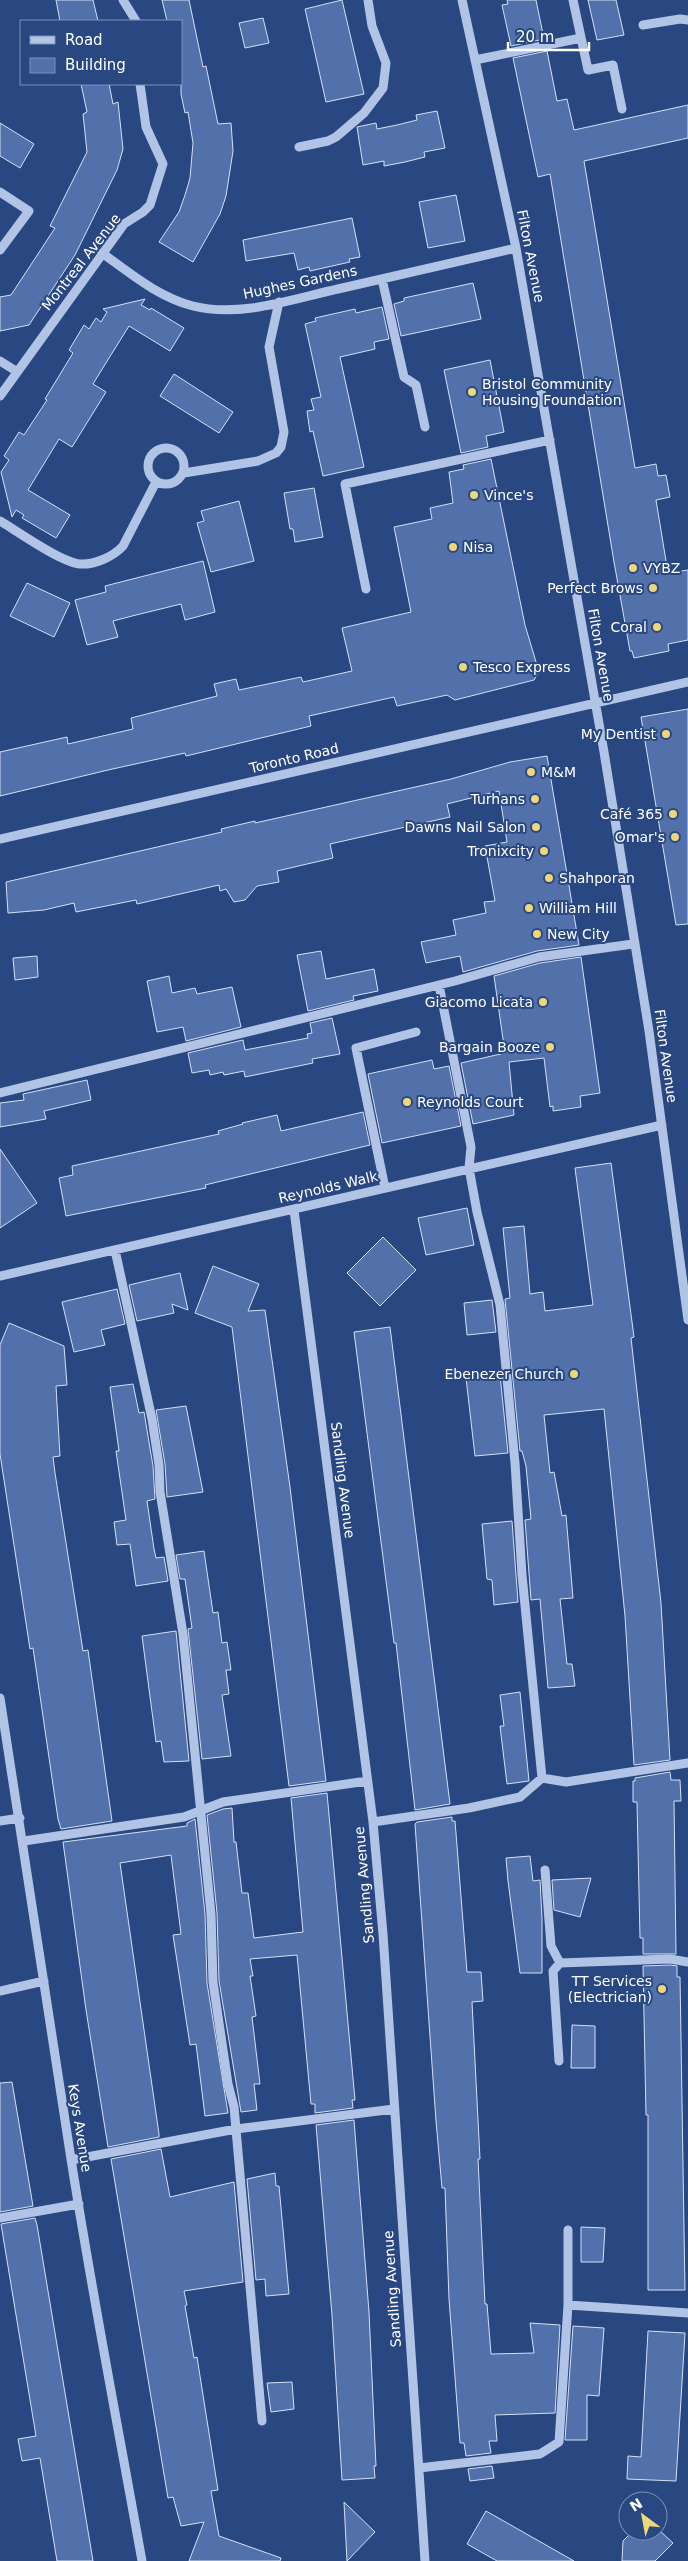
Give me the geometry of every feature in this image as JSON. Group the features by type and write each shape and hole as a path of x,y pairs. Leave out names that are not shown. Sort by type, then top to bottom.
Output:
{"street":[{"path":"123,0 135,20"},
{"path":"299,147 328,141 336,137 364,113 382,88 386,63 372,26 368,0"},
{"name":"Filton Avenue","path":"462,0 516,248 617,828 633,944 649,1031 688,1320"},
{"path":"573,0 588,70 614,65 622,109"},
{"path":"643,25 680,19 688,20"},
{"path":"475,60 581,38"},
{"name":"Montreal Avenue","path":"0,396 16,371 124,224 143,212 150,205 162,169 162,161 144,118 140,85"},
{"path":"0,192 29,211 0,250"},
{"name":"Hughes Gardens","path":"102,253 148,286 171,298 194,306 234,309 279,302 516,248"},
{"path":"382,279 404,378 416,385 425,427"},
{"path":"184,473 258,461 276,453 281,447 284,432 269,347 279,302"},
{"path":"0,361 16,371"},
{"path":"366,589 345,484 550,440"},
{"path":"161,449 177,451 182,457 184,473 179,480 172,484 156,482 150,476 149,460 161,449"},
{"path":"0,520 70,561 83,564 116,553 123,546 156,482"},
{"name":"Toronto Road","path":"0,839 688,682"},
{"path":"0,1093 439,985 539,957 633,944"},
{"path":"439,985 471,1147 470,1168 484,1247 500,1305 522,1575 542,1778"},
{"path":"385,1188 356,1048 416,1032"},
{"name":"Reynolds Walk","path":"0,1276 662,1124"},
{"name":"Sandling Avenue","path":"294,1210 367,1781 383,1934 425,2561"},
{"path":"115,1250 152,1419 159,1465 160,1492 183,1634 211,1914 213,1982 236,2129 262,2421"},
{"name":"Keys Avenue","path":"0,1698 24,1841 32,1910 71,2160 142,2561"},
{"path":"542,1778 566,1782 688,1763"},
{"path":"372,1822 469,1808 520,1797 542,1778"},
{"path":"24,1841 184,1817 201,1808 224,1802 367,1781"},
{"path":"0,1821 20,1818"},
{"path":"545,1870 551,1946 560,1963"},
{"path":"560,1963 670,1959 688,1962"},
{"path":"559,2061 553,1972 560,1963"},
{"path":"0,1992 44,1981"},
{"path":"71,2160 236,2129 394,2109"},
{"path":"0,2218 79,2204"},
{"path":"419,2468 540,2454 559,2442 568,2305 568,2230"},
{"path":"568,2305 688,2313"}],"building":[{"path":"56,0 93,0 98,20 60,20"},
{"path":"162,0 189,0 203,67 206,66 218,124 231,123 233,151 226,196 220,214 193,262 159,242 179,212 185,195 190,178 193,143 188,112 185,113 181,94 182,20 167,20"},
{"path":"342,0 364,94 326,102 305,9"},
{"path":"507,0 536,0 544,39 511,46 502,5 508,4"},
{"path":"588,0 616,0 624,35 597,40"},
{"path":"263,18 269,43 245,48 239,23"},
{"path":"547,51 557,101 567,99 574,130 688,105 688,138 584,161 635,468 656,464 658,476 666,475 670,497 656,500 668,573 688,570 688,640 668,644 669,651 634,658 632,651 630,651 614,562 550,174 538,177 513,58"},
{"path":"81,85 109,85 113,104 118,102 123,149 117,170 75,255 29,325 0,331 0,297 11,295 55,228 50,226 87,152 83,114 87,112"},
{"path":"437,111 445,148 424,152 425,157 405,162 384,166 384,161 363,165 357,127 376,123 377,129 397,125 417,120 416,115"},
{"path":"0,123 34,144 20,168 0,156"},
{"path":"456,195 465,241 428,248 419,202"},
{"path":"352,218 360,257 349,259 350,262 310,271 309,267 298,270 294,253 246,261 243,240"},
{"path":"473,283 481,319 401,336 394,304 404,301 404,298"},
{"path":"145,299 141,305 150,310 151,308 184,328 170,351 129,326 93,384 106,392 72,447 59,439 28,490 70,515 56,538 22,518 24,515 16,510 12,517 1,472 9,460 4,456 19,432 24,435 47,400 45,399 73,353 69,350 84,325 89,329 96,318 101,322 107,312 103,309"},
{"path":"382,307 389,339 374,342 375,349 340,357 364,467 323,476 313,431 310,432 307,411 314,410 311,399 321,397 305,324 316,321 315,318 355,309 356,313"},
{"name":"Bristol Community Housing Foundation","path":"490,360 504,432 486,436 488,447 461,453 444,370"},
{"path":"174,374 233,412 219,433 160,396"},
{"path":"491,459 525,625 539,672 534,680 455,700 447,695 397,706 394,697 309,716 311,726 186,756 185,753 0,796 0,752 67,737 68,744 133,729 131,718 217,696 214,684 236,679 239,690 301,677 303,682 352,671 342,628 411,612 394,527 432,519 430,508 453,503 449,472 464,469 463,465"},
{"path":"314,488 323,537 295,542 293,529 290,529 284,493"},
{"path":"239,501 254,561 211,572 197,523 204,521 201,511"},
{"path":"203,561 215,612 185,620 181,604 136,615 113,621 118,637 87,645 75,600 106,592 105,586"},
{"path":"27,583 70,603 54,637 10,616"},
{"path":"688,709 688,924 676,925 641,717"},
{"path":"547,756 579,945 537,951 463,972 460,956 426,963 421,942 456,935 453,920 486,913 484,902 495,901 485,846 507,842 499,791 447,804 450,817 330,844 333,858 277,871 279,882 257,886 245,900 234,902 226,889 220,891 219,885 137,904 136,900 76,912 74,903 44,910 8,913 6,882 222,832 221,829 255,821 255,823 451,779 510,762"},
{"path":"321,951 326,979 374,969 378,991 353,996 354,1000 308,1011 297,955"},
{"path":"37,956 38,977 15,980 13,958"},
{"path":"581,957 600,1093 580,1096 581,1107 553,1111 553,1106 550,1107 544,1058 509,1062 514,1115 473,1124 461,1063 505,1053 494,976 540,963"},
{"path":"169,976 172,993 195,988 197,994 232,987 241,1027 186,1041 183,1027 157,1032 147,981"},
{"path":"332,1018 340,1054 312,1059 313,1063 245,1077 244,1071 224,1075 223,1072 210,1075 209,1070 192,1073 188,1053 243,1040 245,1050 308,1038 307,1034 312,1033 310,1023"},
{"name":"Reynolds Court","path":"432,1060 434,1069 449,1066 461,1126 382,1143 368,1074"},
{"path":"87,1080 91,1100 44,1111 46,1119 0,1127 0,1103 24,1100 23,1094"},
{"path":"363,1112 370,1145 205,1185 206,1188 66,1216 59,1178 73,1175 72,1166 219,1134 218,1131 242,1123 277,1115 281,1131"},
{"path":"0,1149 37,1203 0,1228"},
{"path":"611,1163 634,1337 631,1338 661,1603 670,1760 634,1765 625,1616 604,1409 544,1415 550,1473 554,1472 562,1516 566,1515 573,1598 560,1599 567,1664 572,1664 575,1686 548,1688 540,1599 531,1600 525,1520 531,1519 526,1466 522,1451 520,1451 505,1299 510,1298 503,1228 524,1226 530,1294 543,1292 545,1311 593,1305 575,1168"},
{"path":"467,1208 474,1245 426,1255 418,1218"},
{"path":"383,1237 416,1270 380,1306 347,1273"},
{"path":"213,1266 259,1284 248,1311 265,1310 290,1487 326,1781 289,1786 232,1327 195,1313"},
{"path":"180,1273 188,1310 172,1304 174,1313 137,1321 129,1285"},
{"path":"117,1289 125,1324 101,1330 105,1345 74,1352 62,1302"},
{"path":"492,1300 496,1332 467,1335 464,1303"},
{"path":"9,1323 64,1346 67,1385 56,1386 60,1456 53,1457 83,1651 88,1650 112,1821 61,1829 33,1648 30,1649 0,1454 0,1345"},
{"path":"390,1327 450,1804 415,1810 396,1643 394,1643 354,1332"},
{"path":"500,1375 508,1453 475,1456 466,1378"},
{"path":"133,1384 139,1413 144,1412 153,1466 155,1499 147,1501 154,1549 156,1558 164,1557 168,1581 136,1586 130,1544 117,1545 114,1522 126,1520 116,1451 119,1451 110,1387"},
{"path":"186,1406 203,1492 167,1497 165,1464 156,1410"},
{"path":"512,1521 518,1602 494,1605 492,1580 487,1579 482,1524"},
{"path":"204,1551 213,1613 218,1612 222,1643 227,1642 231,1670 226,1670 229,1694 222,1695 231,1756 202,1759 188,1629 192,1628 185,1579 180,1579 176,1555"},
{"path":"176,1631 189,1761 164,1762 161,1741 156,1742 142,1636"},
{"path":"520,1692 529,1781 507,1784 500,1726 504,1726 500,1695"},
{"path":"670,1772 671,1780 680,1780 681,1801 674,1801 676,1954 643,1954 643,1938 640,1938 637,1802 633,1802 633,1781 635,1781 635,1778"},
{"path":"327,1793 355,2100 352,2100 353,2108 315,2113 315,2104 311,2104 297,1955 250,1959 253,1976 250,1976 256,2016 252,2017 260,2084 254,2084 257,2110 241,2112 219,1981 217,1913 207,1815 232,1808 234,1842 236,1842 242,1893 248,1893 254,1938 303,1932 291,1798"},
{"path":"452,1817 452,1821 455,1821 467,1972 481,1972 483,2001 472,2002 485,2304 487,2304 491,2354 534,2353 530,2323 560,2325 555,2413 495,2415 497,2441 489,2441 491,2453 466,2456 464,2443 460,2443 449,2299 445,2188 442,2188 436,2121 415,1824 417,1822"},
{"path":"195,1819 205,1914 207,1983 228,2113 205,2116 196,2044 190,2045 173,1935 181,1934 171,1855 120,1863 159,2137 108,2147 86,2010 63,1842 187,1826 187,1823"},
{"path":"530,1856 533,1881 540,1880 542,1973 520,1973 508,1881 506,1858"},
{"path":"591,1878 580,1917 554,1910 552,1880"},
{"path":"643,1966 677,1966 677,1977 680,1977 685,2290 648,2290 648,2115 646,2115"},
{"path":"572,2025 595,2026 595,2068 571,2068"},
{"path":"12,2082 33,2206 0,2212 0,2083"},
{"path":"354,2120 369,2312 376,2466 374,2466 375,2478 342,2480 332,2315 316,2125"},
{"path":"161,2149 170,2197 234,2182 243,2282 184,2291 187,2305 185,2306 194,2358 197,2357 218,2490 211,2491 219,2536 281,2558 280,2561 189,2561 204,2522 181,2526 173,2497 168,2498 111,2159"},
{"path":"275,2173 276,2186 279,2186 289,2294 266,2296 265,2279 256,2280 247,2179"},
{"path":"35,2218 93,2561 57,2561 40,2458 22,2461 18,2439 36,2436 1,2224"},
{"path":"581,2227 605,2228 603,2262 581,2262"},
{"path":"573,2326 604,2328 599,2396 587,2395 587,2440 565,2440"},
{"path":"648,2331 685,2333 676,2481 627,2479 628,2456 641,2457"},
{"path":"292,2382 294,2409 271,2412 267,2383"},
{"path":"492,2466 494,2478 470,2481 468,2469"},
{"path":"344,2502 375,2532 347,2561"},
{"path":"486,2511 574,2561 497,2561 467,2544"},
{"path":"668,2538 673,2543 655,2561 622,2561 623,2541 668,2541"}],"place":[{"name":"Bristol Community Housing Foundation","path":"472,392"},
{"name":"Vince's","path":"474,495"},
{"name":"Nisa","path":"453,547"},
{"name":"VYBZ","path":"633,568"},
{"name":"Perfect Brows","path":"653,588"},
{"name":"Coral","path":"657,627"},
{"name":"Tesco Express","path":"463,667"},
{"name":"My Dentist","path":"666,734"},
{"name":"M&M","path":"531,772"},
{"name":"Turhans","path":"535,799"},
{"name":"Café 365","path":"673,814"},
{"name":"Dawns Nail Salon","path":"536,827"},
{"name":"Omar's","path":"675,837"},
{"name":"Tronixcity","path":"544,851"},
{"name":"Shahporan","path":"549,878"},
{"name":"William Hill","path":"529,908"},
{"name":"New City","path":"537,934"},
{"name":"Giacomo Licata","path":"543,1002"},
{"name":"Bargain Booze","path":"550,1047"},
{"name":"Reynolds Court","path":"407,1102"},
{"name":"Ebenezer Church","path":"574,1374"},
{"name":"TT Services (Electrician)","path":"662,1989"}]}
